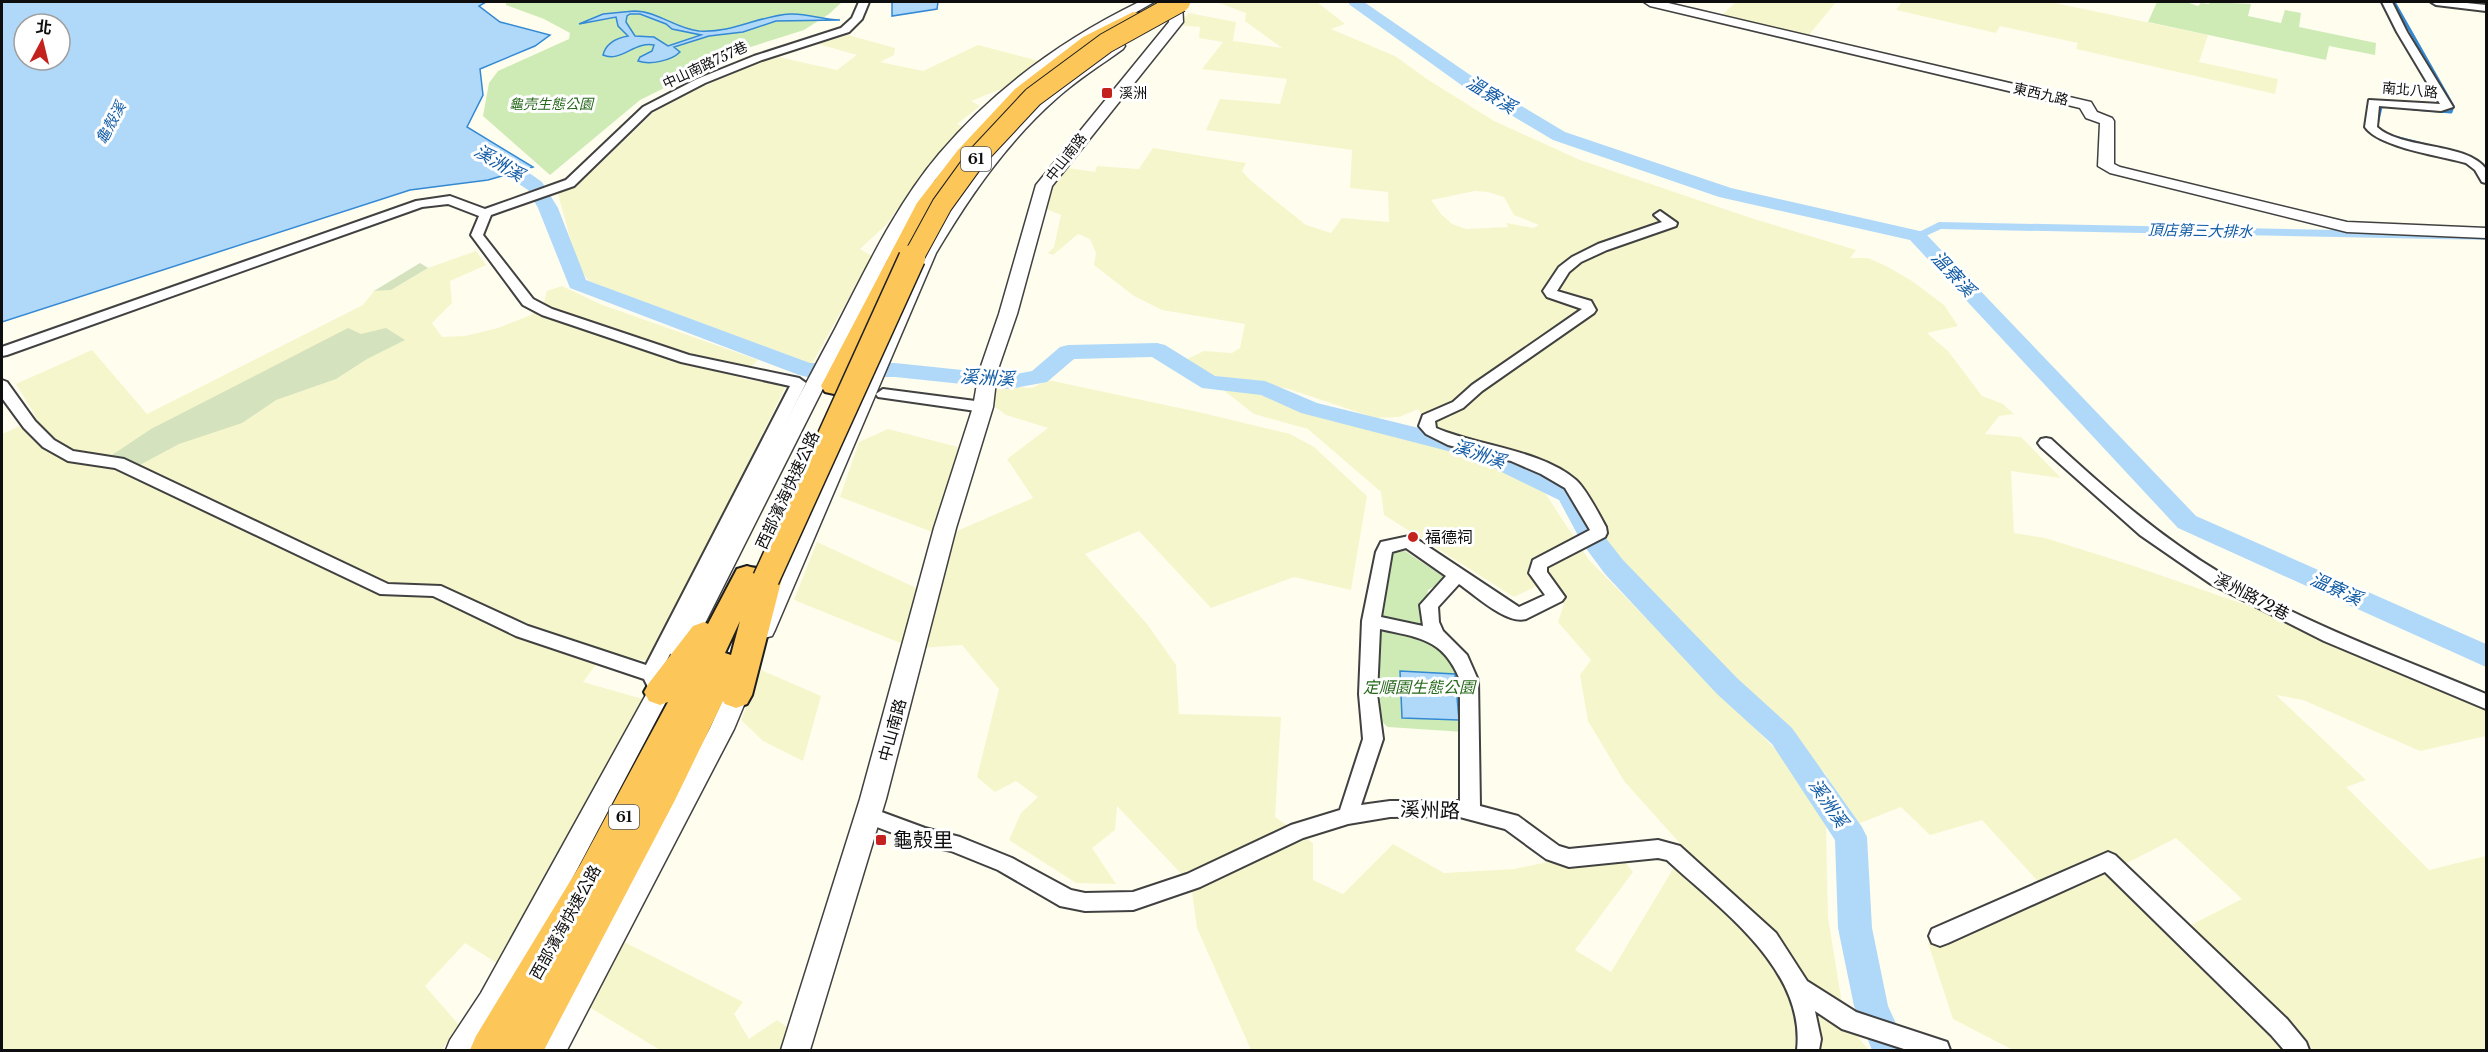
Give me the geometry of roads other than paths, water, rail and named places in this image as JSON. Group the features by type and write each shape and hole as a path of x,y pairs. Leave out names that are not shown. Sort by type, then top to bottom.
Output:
{"highway":[{"name":"西部濱海快速公路","path":"522,1050 542,1017 663,790 757,578 834,386 928,203 965,154 1022,93 1089,41 1174,3"},
{"name":"西部濱海快速公路","path":"490,1050 515,1013 757,578"},
{"path":"655,683 757,578"},
{"path":"736,695 757,578"}],"street":[{"name":"中山南路757巷","path":"486,213 570,183 647,109 701,81 758,58 845,30 858,19 864,2"},
{"path":"460,1050 491,1003 655,683 912,202 973,125 1006,94 1094,30 1148,2"},
{"name":"東西九路","path":"1650,2 2086,105 2091,115 2106,119 2106,166 2115,171 2347,227 2487,233"},
{"name":"南北八路","path":"2387,2 2446,107 2373,102 2369,126 2373,132 2386,138 2470,160 2480,168 2487,179"},
{"path":"2436,2 2487,8"},
{"path":"552,1050 716,740 875,392 885,352 928,253 955,208 989,160 1046,100 1174,3"},
{"name":"中山南路","path":"795,1050 868,814 945,528 983,407 988,372 1008,314 1044,185 1176,22 1174,3"},
{"path":"2,352 420,204 450,200 473,211 486,213 477,235 528,302 547,312 686,359 799,382 655,683"},
{"path":"1348,816 1373,739 1368,694 1371,621 1387,546 1409,542 1512,612 1520,614 1556,597 1538,573 1539,564 1599,533 1598,527 1571,484 1547,470 1516,458 1453,441 1431,431 1427,426 1428,418 1458,405 1478,388 1589,310 1586,304 1552,294 1550,291 1566,268 1589,253 1671,223 1660,215"},
{"path":"2,385 29,426 65,455 118,463 386,590 435,590 522,631 655,683"},
{"path":"875,392 983,407"},
{"name":"溪州路72巷","path":"2046,443 2123,513 2184,558 2261,603 2487,702"},
{"path":"1457,575 1429,604 1430,622 1435,634 1461,660 1469,680 1470,811"},
{"path":"1371,621 1435,634"},
{"name":"溪州路","path":"868,814 924,836 954,843 1005,864 1067,899 1085,902 1133,902 1193,881 1298,831 1348,816 1390,809 1456,808 1511,822 1553,853 1569,858 1658,849 1673,852 1768,940 1799,988 1850,1021 1940,1050"},
{"path":"1940,936 2108,861 2279,1027 2298,1050"},
{"path":"1799,988 1810,1039 1808,1050"}],"water":[{"name":"龜殼溪","path":"2,2 486,2 479,6 500,22 550,35 535,46 480,69 483,95 467,127 533,167 488,180 410,190 2,322"},
{"path":"892,2 938,2 937,9 892,16"},
{"path":"643,12 699,31 734,27 790,14 840,20 776,21 743,32 709,36 674,47 680,52 666,60 648,63 638,61 640,57 652,51 654,45 640,46 615,56 603,55 612,42 628,36 618,26 616,17 579,24 603,14","holes":["640,14 666,24 672,29 701,35 668,46 654,37 635,36 626,22 627,16"]},
{"path":"1400,671 1455,674 1459,720 1402,718"}],"waterway":[{"name":"溫寮溪","path":"1355,2 1470,83 1559,136 1726,193 1917,236 2187,522 2486,656"},
{"path":"2394,2 2453,106 2451,112 2413,109"},
{"path":"2377,125 2381,107 2390,106"},
{"path":"2391,136 2438,148"},
{"name":"溪洲溪","path":"484,153 535,186 548,208 577,284 807,370 895,370 1010,382 1039,377 1068,352 1157,350 1210,383 1265,388 1309,408 1479,451 1568,494 1591,537 1614,567 1727,686 1782,736 1851,837 1855,928 1871,1006 1890,1050"},
{"path":"2464,155 2471,157 2486,169"},
{"name":"頂店第三大排水","path":"1917,236 1939,225 2486,237"}],"place":[{"name":"溪洲","path":"1107,93"},
{"name":"福德祠","path":"1413,537"},
{"name":"龜殼里","path":"881,840"}],"park label":[{"name":"龜壳生態公園","path":"551,104"},
{"name":"定順園生態公園","path":"1419,687"}]}
